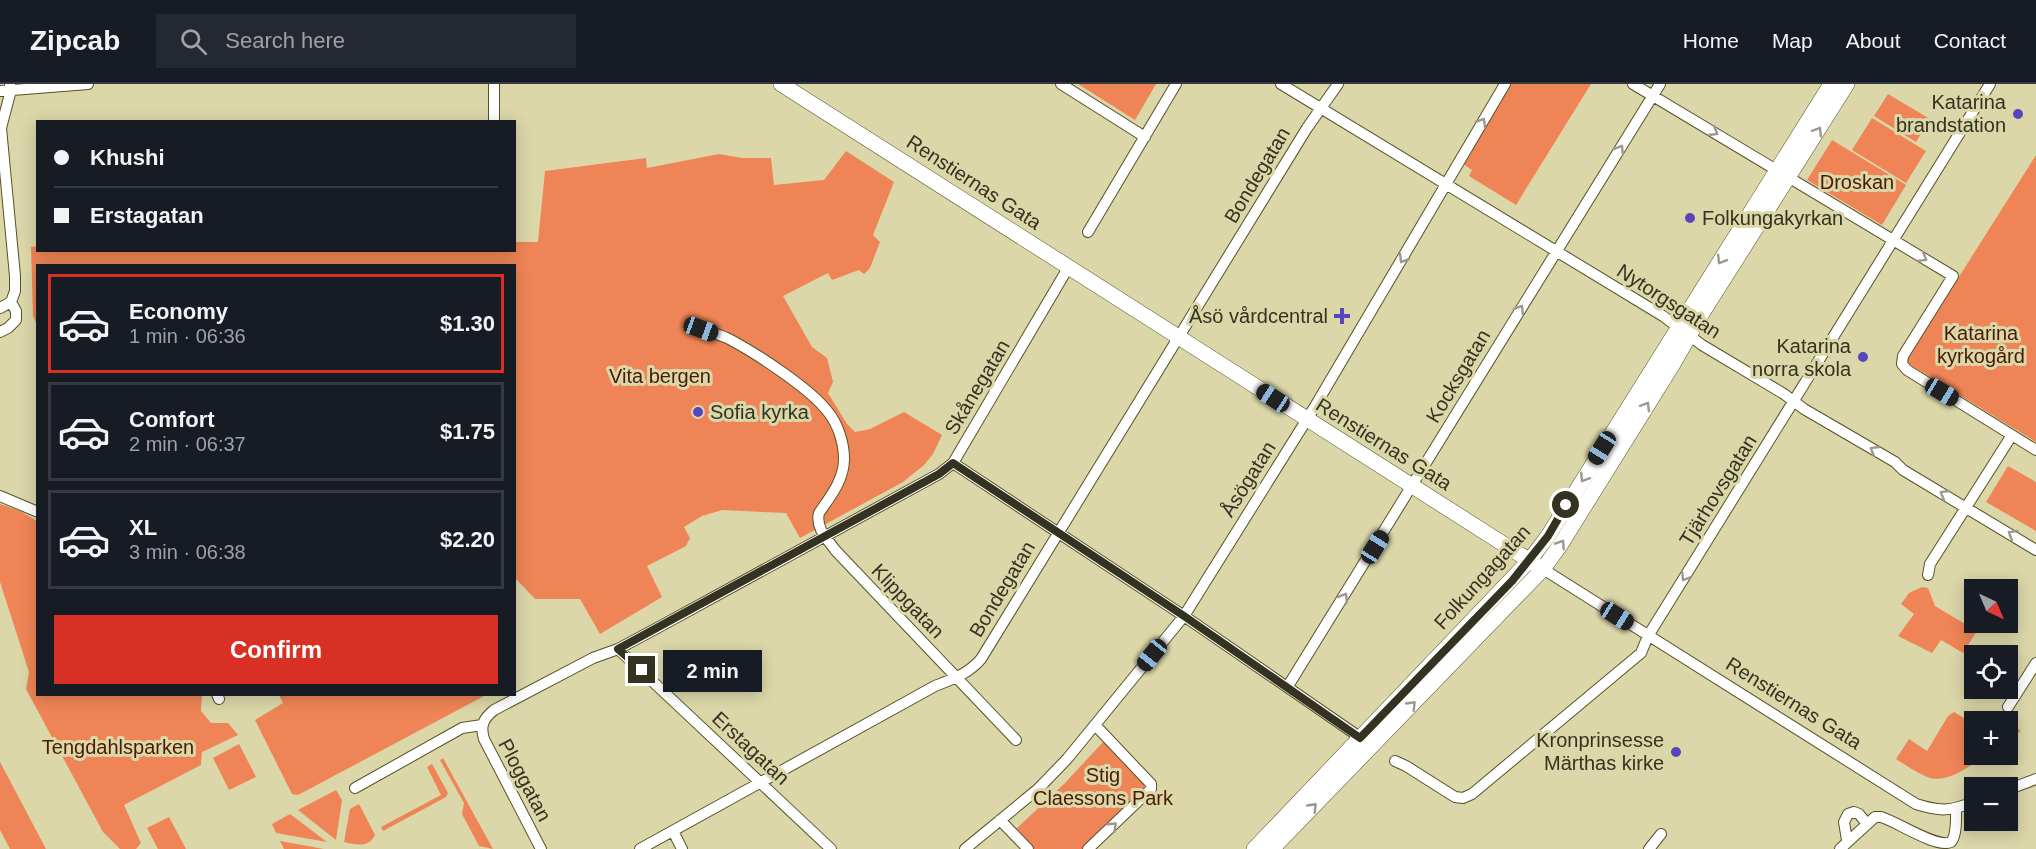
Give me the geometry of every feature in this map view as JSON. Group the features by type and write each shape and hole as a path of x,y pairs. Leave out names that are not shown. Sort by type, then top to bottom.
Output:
{"street":[{"path":"0,308 11,302 15,291 1,128 7,88 88,84"},
{"path":"494,84 494,120"},
{"name":"Renstiernas Gata","path":"781,84 1306,420 1916,804 1938,811 1956,809"},
{"path":"1061,84 1145,137"},
{"path":"1088,232 1176,84"},
{"name":"Nytorgsgatan","path":"1281,84 1556,251 1794,402 1895,462 1903,470 2036,550"},
{"name":"Bondegatan","path":"640,849 935,686 966,673 981,659 1308,128 1338,84"},
{"name":"Åsögatan","path":"965,849 1051,776 1096,726 1184,616 1306,420 1438,201 1444,184 1505,84"},
{"path":"1633,84 1953,276 1903,356 1902,364 1907,370 2036,450"},
{"name":"Kocksgatan","path":"1288,686 1660,84"},
{"name":"Folkungagatan","path":"1783,174 1831,84"},
{"name":"Folkungagatan","path":"1254,849 1529,561 1548,536 1683,332 1783,174 1847,84"},
{"name":"Tjärhovsgatan","path":"1395,761 1455,797 1463,798 1472,794 1641,654 1648,636 1990,84"},
{"name":"Skånegatan","path":"516,694 593,658 618,649 939,474 953,463 1068,268"},
{"path":"0,332 16,320 16,311 11,302"},
{"path":"701,329 731,340 785,375 821,404 835,421 841,437 844,459 841,476 818,520 819,527 826,537"},
{"name":"Folkungagatan","path":"1272,849 1543,570 1561,544 1683,332"},
{"path":"1928,575 1929,564 2012,435"},
{"path":"953,463 1288,686 1360,738"},
{"path":"0,496 36,511"},
{"name":"Klippgatan","path":"826,537 840,556 1016,740"},
{"name":"Erstagatan","path":"618,649 831,849"},
{"path":"2008,707 2036,663"},
{"name":"Skånegatan","path":"355,788 462,728 482,726 486,717 506,699"},
{"name":"Ploggatan","path":"482,726 484,740 541,849"},
{"path":"1088,849 1151,789 1151,784 1096,726"},
{"path":"2018,786 2036,779"},
{"path":"1840,849 1847,840 1875,817 1881,816 1922,840 1933,845 1945,846 1951,842 1953,837 1956,809 1964,806"},
{"path":"1847,840 1844,822 1848,814 1854,812 1860,814 1867,824"},
{"path":"1000,820 1028,849"},
{"path":"673,831 682,849"},
{"path":"1649,849 1661,834"}],"green space":[{"path":"1078,84 1156,84 1135,120"},
{"path":"1511,84 1591,84 1516,205 1469,176 1472,170 1463,164"},
{"path":"1888,94 1930,119 1916,142 1874,116"},
{"path":"1872,118 1926,151 1906,183 1852,150"},
{"name":"Droskan","path":"1832,140 1906,185 1882,225 1807,180"},
{"name":"Vita bergen","path":"846,151 894,182 873,235 880,242 870,268 864,274 859,270 832,280 828,273 783,296 812,347 827,358 833,382 828,393 847,424 855,432 870,429 904,412 942,435 933,454 924,465 903,482 800,538 786,513 722,510 702,516 684,527 690,538 686,546 647,566 662,597 600,634 580,599 535,599 516,579 516,264 36,264 36,323 33,316 31,247 36,246 36,252 516,252 516,242 538,242 545,171 646,158 647,168 719,154 742,158 771,158 774,185 824,180"},
{"name":"Katarina kyrkogård","path":"2036,155 2036,442 1909,364 1907,359"},
{"path":"2008,466 2036,482 2036,531 1986,502"},
{"name":"Tengdahlsparken","path":"0,504 20,511 36,520 36,696 202,696 201,711 211,723 228,723 238,735 202,752 201,765 124,805 141,843 136,849 120,849 103,832 26,689 29,672 0,582"},
{"path":"1922,587 1928,588 1935,606 1964,623 1964,633 1976,633 1968,645 1964,645 1963,653 1941,640 1932,653 1898,636 1914,614 1901,604 1909,593"},
{"path":"280,696 484,696 298,795 292,794 255,720 283,703"},
{"path":"1954,712 1964,718 1964,765 1971,765 1952,776 1937,779 1921,774 1896,759 1909,739 1927,751 1948,716"},
{"name":"Stig Claessons Park","path":"1104,741 1144,781 1144,789 1082,849 1034,849 1015,830 1064,784"},
{"path":"239,744 256,777 229,790 213,758"},
{"path":"443,758 493,849 479,846 462,814 464,803 440,760"},
{"path":"0,762 46,849 10,849 0,830"},
{"path":"432,764 448,793 446,797 383,831 381,827 441,795 427,767"},
{"path":"336,790 342,800 336,840 298,810"},
{"path":"359,804 375,835 366,844 358,845 344,842 350,809"},
{"path":"290,814 327,842 276,833 272,824"},
{"path":"169,817 186,849 158,849 147,828"},
{"path":"280,841 324,849 284,849"}],"place":[{"name":"Katarina brandstation","path":"2018,114"},
{"name":"Folkungakyrkan","path":"1690,218"},
{"name":"Åsö vårdcentral","path":"1342,316"},
{"name":"Katarina norra skola","path":"1863,357"},
{"name":"Sofia kyrka","path":"698,412"},
{"name":"Kronprinsesse Märthas kirke","path":"1676,752"}],"route":[{"path":"642,670 618,649 826,537 939,474 953,463 1288,686 1360,738 1512,581 1548,536 1566,505"}]}
